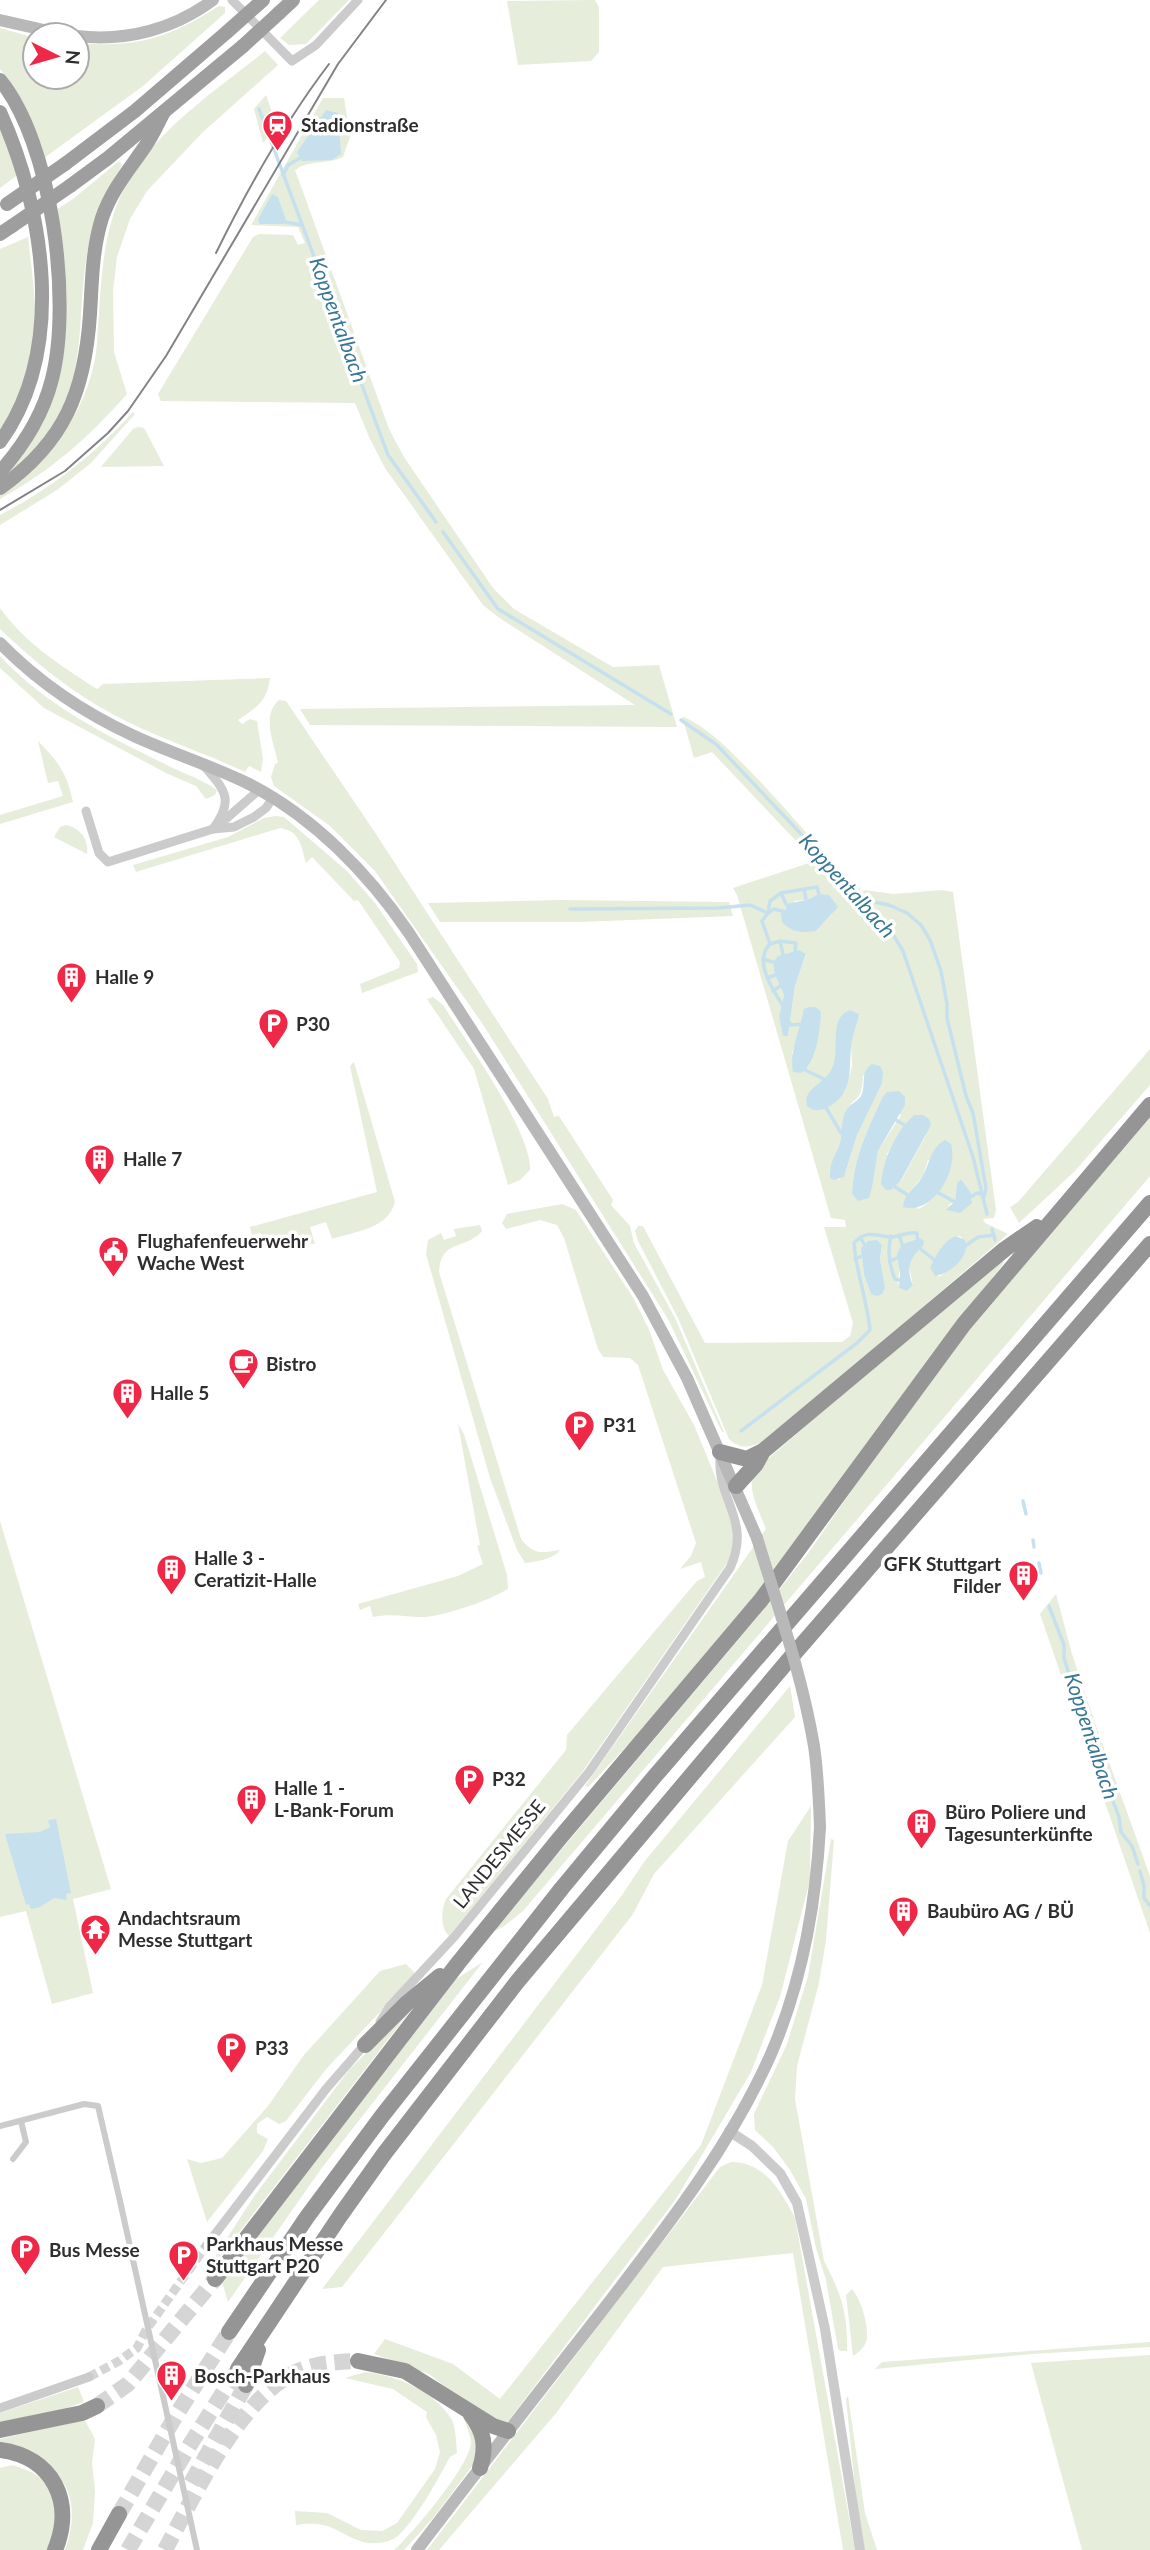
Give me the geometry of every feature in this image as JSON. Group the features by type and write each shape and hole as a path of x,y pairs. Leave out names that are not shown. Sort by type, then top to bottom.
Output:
{"highway":[{"path":"3,206 65,164 142,104 263,0"},
{"path":"6,230 70,186 164,112 293,0"},
{"path":"0,80 21,111 44,182 59,276 60,320 57,351 45,402 21,447 0,472"},
{"path":"0,111 30,200 41,275 42,305 39,348 30,388 0,442"},
{"path":"0,488 34,461 71,407 86,362 94,251 103,217 118,182 147,144 164,112"},
{"path":"215,2279 459,1962 761,1600 947,1346 1150,1105"},
{"path":"229,2332 307,2217 382,2116 562,1888 655,1776 1150,1203"},
{"path":"720,1452 747,1459 763,1451 1005,1248 1054,1216"},
{"path":"238,2369 384,2154 526,1972 786,1663 1150,1244"},
{"path":"736,1486 756,1464 763,1451"},
{"path":"365,2045 407,2003 459,1962"},
{"path":"246,2385 269,2321"},
{"path":"358,2361 405,2371 493,2426 508,2431"},
{"path":"0,2430 82,2413 97,2406"},
{"path":"467,2410 483,2434 481,2468"},
{"path":"0,2450 21,2455 34,2463 54,2483 63,2501 64,2522 55,2550"},
{"path":"0,2462 34,2463"},
{"path":"99,2550 120,2514"}],"main road":[{"path":"91,36 112,37 153,31 183,18 213,0"},
{"path":"0,20 21,25"},
{"path":"0,642 20,663 92,714 135,737 259,790 309,824 348,859 393,909 643,1296 687,1378 757,1538 807,1710 814,1747 820,1827 815,1897 797,1980 771,2053 705,2171 646,2255 417,2550"}],"street":[{"path":"232,0 292,61 316,45 358,0"},
{"path":"205,767 222,785 226,798 224,813 213,829"},
{"path":"213,829 259,790"},
{"path":"86,811 99,853 108,862 213,829 234,827 254,817 272,799"},
{"name":"LANDESMESSE","path":"206,2246 327,2089 365,2045 390,2006 455,1936 589,1772 730,1568 736,1555 737,1524 719,1472 720,1452"},
{"path":"0,2126 84,2104 98,2106 197,2550"},
{"path":"13,2159 26,2142 22,2121"},
{"path":"729,2131 765,2157 780,2173 797,2203 825,2329 860,2550"},
{"path":"0,2408 89,2377"}],"green space":[{"path":"319,0 349,0 306,44 289,45 280,38"},
{"path":"595,0 599,7 599,52 591,61 518,65 507,1"},
{"path":"219,6 225,7 225,13 143,86 44,158 23,102 0,69 0,28 21,34 21,91 91,91 91,44 117,44 152,38 201,17"},
{"path":"265,51 278,65 203,132 147,191 130,219 117,257 113,291 114,352 127,394 68,452 37,476 0,499 0,495 36,466 52,448 66,430 87,388 97,343 105,251 113,215 132,174 147,153 184,116"},
{"path":"266,95 277,127 263,143 254,109"},
{"path":"323,98 344,98 350,137 343,157 307,164 295,170 389,429 404,457 493,588 514,609 613,667 659,665 677,727 310,725 300,709 635,705 483,605 385,468 355,403 161,401 158,394 253,237 259,234 293,235 298,245 305,243 298,227 251,225","holes":["272,195 278,197 286,219 284,224 259,224 258,219"]},
{"path":"0,122 19,174 0,188"},
{"path":"119,161 122,165 99,212 89,244 79,344 69,392 58,415 35,450 21,464 4,475 59,373 65,338 66,302 63,248 56,210"},
{"path":"28,237 34,292 34,348 26,384 0,433 0,249"},
{"path":"133,412 135,414 91,463 57,490 0,525 0,515 71,470"},
{"path":"144,428 164,466 101,467 133,429"},
{"path":"0,608 32,643 97,689 103,684 270,678 264,698 238,720 242,724 250,719 257,721 263,759 261,772 249,766 245,772 164,738 116,716 84,697 41,665 0,629"},
{"path":"0,656 36,689 76,717 211,786 217,790 215,795 206,799 196,786 166,773 44,708 0,668"},
{"path":"279,700 286,701 374,831 548,1099 554,1117 559,1116 613,1200 611,1205 630,1226 634,1243 675,1318 724,1432 668,1319 482,1023 375,871 330,826 274,786 271,777 275,764 278,763 270,721 274,706"},
{"path":"682,716 718,740 763,785 860,888 857,899 865,890 893,894 942,890 953,892 996,1210 994,1218 983,1219 985,1223 1008,1234 772,1436 745,1447 729,1439 678,1318 635,1231 638,1226 643,1226 705,1343 842,1342 850,1336 853,1323 824,1227 846,1227 845,1220 831,1218 733,888 815,861 712,752 694,758","holes":["814,896 832,914 816,931 786,912 795,901","806,955 795,986 788,1036 779,1016 784,995 775,975","821,1012 814,1050 805,1070 792,1053 799,1034","857,1020 851,1044 852,1066 845,1092 819,1084 829,1075 836,1056 836,1036","863,1075 876,1092 857,1135 846,1171 839,1180 829,1173 839,1145 845,1114 859,1096","882,1098 901,1115 878,1151 871,1192 852,1193 862,1144","899,1134 926,1135 901,1181 887,1154","928,1160 950,1169 938,1192 918,1209 907,1195 923,1176","961,1179 971,1193 972,1203 947,1206 955,1201 957,1183","962,1237 953,1267 939,1277 930,1267 944,1245 952,1238","920,1238 920,1249 915,1251 909,1266 913,1285 907,1291 898,1283 902,1244","882,1245 882,1272 871,1294 864,1275 862,1256"]},
{"path":"38,741 61,768 73,802 0,824 0,815 63,796 58,781 48,783"},
{"path":"284,817 347,871 375,903 417,964 418,972 362,993 360,984 399,968 400,962 358,900 354,901 312,857 306,863 299,840 287,830 280,828 136,872 133,865 228,837 264,818"},
{"path":"66,825 82,835 87,844 87,854 54,837 60,827"},
{"path":"560,900 729,902 733,916 579,922 440,922 428,903"},
{"path":"433,997 443,1005 481,1063 520,1133 528,1153 530,1170 520,1180 508,1185 474,1069 427,999"},
{"path":"1150,1049 1150,1085 1075,1171 1019,1223 1010,1207 1018,1202"},
{"path":"354,1062 395,1202 391,1211 386,1218 370,1228 332,1239 326,1222 310,1227 315,1244 264,1240 260,1233 252,1235 250,1227 377,1192 350,1066"},
{"path":"1150,1115 1150,1176 523,1911 492,1932 764,1609 809,1552 910,1406 1001,1289"},
{"path":"562,1204 576,1210 634,1299 650,1332 663,1370 694,1425 733,1520 735,1535 731,1557 583,1771 449,1936 442,1918 446,1899 566,1750 567,1735 697,1581 705,1577 701,1562 680,1569 691,1556 696,1543 638,1365 630,1358 603,1357 598,1349 564,1238 557,1225 540,1220 506,1229 502,1223 507,1214"},
{"path":"480,1225 482,1231 475,1237 444,1254 439,1272 521,1539 538,1552 560,1550 549,1558 534,1562 525,1563 517,1550 490,1478 426,1254 428,1240 441,1233 444,1240 456,1236 454,1229"},
{"path":"1002,1260 1004,1263 772,1577 669,1699 588,1787 585,1786 766,1529 753,1493 754,1471 874,1366"},
{"path":"458,1424 464,1434 507,1575 508,1589 443,1614 423,1617 373,1617 370,1606 360,1610 358,1604 458,1576 483,1564 477,1546 480,1545"},
{"path":"0,1521 111,1889 73,1899 93,1993 52,2004 26,1911 0,1917"},
{"path":"1056,1594 1096,1726 1150,1876 1150,1933 1040,1614"},
{"path":"790,1686 795,1717 654,1874 633,1914 342,2287 322,2289 622,1895 644,1862"},
{"path":"811,1806 810,1880 780,1997 751,2072 676,2199 506,2424 491,2423 429,2374 374,2354 385,2339 453,2364 500,2399 701,2145 762,1985 788,1841"},
{"path":"831,1839 834,1840 826,1940 819,1983 797,2066 795,2099 824,2261 835,2283 845,2315 847,2351 838,2349 826,2280 806,2199 773,2147 755,2130 754,2114 787,2044 808,1976"},
{"path":"483,1962 321,2169 228,2302 222,2282 456,1979"},
{"path":"406,1964 416,1974 327,2068 286,2121 279,2124 267,2117 257,2124 257,2133 268,2139 263,2151 207,2222 187,2159 201,2163 222,2158 268,2106 304,2055 380,1971"},
{"path":"417,2002 217,2261 216,2255 255,2195 349,2070"},
{"path":"731,2162 753,2167 770,2180 778,2188 795,2218 855,2550 843,2550 793,2253 663,2267 557,2412 439,2550 427,2550 720,2167"},
{"path":"852,2289 861,2305 867,2332 865,2344 853,2356 846,2295"},
{"path":"1150,2342 1150,2347 1032,2354 875,2369 882,2362"},
{"path":"1150,2355 1150,2550 1082,2550 1031,2363"},
{"path":"366,2372 403,2381 435,2401 452,2420 457,2453 450,2457 427,2498 406,2527 396,2538 377,2543 363,2542 318,2524 296,2525 295,2511 327,2513 361,2530 382,2531 397,2523 435,2469 440,2452 436,2435 426,2417 427,2412 393,2389 345,2378"},
{"path":"78,2387 84,2402 61,2410 0,2422 0,2413"},
{"path":"848,2396 865,2513 877,2550 865,2550 856,2497 846,2399"},
{"path":"84,2419 95,2439 92,2463 95,2491 93,2523 83,2550 65,2550 72,2518 65,2486 50,2469 0,2445 0,2439"},
{"path":"465,2421 479,2440 473,2465 433,2518 404,2550 394,2550 426,2515 461,2467 471,2443"},
{"path":"12,2465 41,2478 54,2496 55,2520 49,2550 0,2550 0,2468"}],"water":[{"path":"326,110 338,113 341,154 332,160 302,161 297,152"},
{"path":"272,194 278,197 286,219 284,224 259,224 258,219"},
{"path":"819,894 829,895 838,907 816,931 798,931 782,922 781,913 786,912 786,904"},
{"path":"799,950 806,954 795,986 788,1036 783,1036 779,1016 784,995 775,975 773,962 778,956"},
{"path":"816,1007 821,1012 817,1045 806,1068 801,1073 793,1072 792,1057 796,1040 804,1009"},
{"path":"850,1010 859,1014 846,1089 836,1102 828,1107 812,1109 807,1106 808,1094 833,1066 837,1026 843,1014"},
{"path":"872,1064 880,1066 883,1072 882,1083 857,1135 844,1177 834,1180 830,1178 830,1168 840,1142 843,1117 862,1094 865,1074"},
{"path":"899,1091 905,1097 905,1105 878,1151 869,1198 858,1201 852,1194 855,1167 862,1144 882,1098 887,1092"},
{"path":"914,1115 923,1115 929,1119 931,1125 901,1180 891,1190 886,1190 881,1184 887,1156 901,1130"},
{"path":"945,1140 951,1144 952,1155 951,1166 941,1189 924,1205 903,1207 907,1195 924,1174 933,1153"},
{"path":"961,1179 971,1193 972,1203 960,1213 946,1210 955,1201 957,1183"},
{"path":"956,1236 965,1240 962,1258 953,1268 935,1276 930,1267 932,1262 944,1245"},
{"path":"920,1238 924,1241 923,1246 910,1263 909,1273 913,1285 907,1291 899,1288 897,1254 902,1244"},
{"path":"877,1240 882,1245 880,1259 885,1288 882,1294 877,1296 871,1294 864,1275 861,1248 868,1241"},
{"path":"56,1819 71,1893 66,1894 67,1900 54,1898 31,1909 29,1904 26,1905 5,1834 40,1832 50,1827 48,1820"}],"waterway":[{"name":"Koppentalbach","path":"259,109 388,455 436,522"},
{"path":"283,175 288,165 300,158"},
{"path":"285,222 302,225"},
{"name":"Koppentalbach","path":"443,532 498,609 671,714"},
{"name":"Koppentalbach","path":"681,720 717,745 888,926 903,951 973,1157 987,1214"},
{"path":"783,1006 764,967 765,951 770,944 762,921 768,913 770,901 781,893 817,887 819,894"},
{"path":"804,889 806,900"},
{"path":"781,893 786,904"},
{"path":"864,900 889,905 907,913 921,925 930,940 941,971 947,1018 966,1096 973,1113 986,1188 984,1197"},
{"path":"570,909 718,908 750,905 768,913 774,909 786,912"},
{"path":"780,941 796,943 795,951"},
{"path":"770,944 780,941 783,954"},
{"path":"763,959 773,962"},
{"path":"767,978 775,975"},
{"path":"773,991 780,986"},
{"path":"790,1023 805,1024"},
{"path":"805,1067 805,1070 826,1080 826,1085"},
{"path":"825,1106 841,1133"},
{"path":"894,1119 908,1127"},
{"path":"894,1183 895,1187 908,1195"},
{"path":"935,1191 955,1202"},
{"path":"969,1198 977,1193 983,1195"},
{"name":"Koppentalbach","path":"992,1229 995,1240"},
{"path":"741,1431 857,1343 870,1330 855,1254 854,1243 859,1238 873,1234 893,1237 917,1233 918,1247 937,1262"},
{"path":"899,1235 902,1244"},
{"path":"964,1247 978,1237 994,1235"},
{"path":"891,1236 890,1263 895,1279 899,1280"},
{"path":"860,1237 864,1244"},
{"path":"855,1259 862,1256"},
{"path":"890,1261 897,1258"},
{"name":"Koppentalbach","path":"1023,1501 1026,1514"},
{"name":"Koppentalbach","path":"1033,1540 1034,1547"},
{"name":"Koppentalbach","path":"1039,1563 1041,1573"},
{"name":"Koppentalbach","path":"1049,1606 1064,1645 1064,1658 1084,1722 1094,1737 1098,1762 1119,1817 1121,1832 1132,1846 1138,1864"},
{"name":"Koppentalbach","path":"1140,1871 1144,1898 1150,1906"}],"tunnel":[{"path":"89,2377 137,2348 146,2330 206,2246"},
{"path":"97,2406 128,2384 215,2279"},
{"path":"119,2514 175,2417 229,2332"},
{"path":"165,2550 219,2452 254,2405 274,2386 294,2373 309,2367 358,2361"},
{"path":"128,2550 238,2369"},
{"path":"191,2483 246,2385"}],"tram line":[{"path":"0,510 65,471 108,433 128,411 166,356 338,64 386,0"},
{"path":"216,253 268,156 329,64"}],"place":[{"name":"Stadionstraße","path":"278,152"},
{"name":"Halle 9","path":"72,1004"},
{"name":"P30","path":"273,1051"},
{"name":"Halle 7","path":"100,1186"},
{"name":"Flughafenfeuerwehr Wache West","path":"114,1279"},
{"name":"Bistro","path":"243,1391"},
{"name":"Halle 5","path":"127,1420"},
{"name":"P31","path":"580,1452"},
{"name":"Halle 3 - Ceratizit-Halle","path":"171,1596"},
{"name":"GFK Stuttgart Filder","path":"1024,1602"},
{"name":"P32","path":"469,1806"},
{"name":"Halle 1 - L-Bank-Forum","path":"251,1826"},
{"name":"Büro Poliere und Tagesunterkünfte","path":"922,1850"},
{"name":"Baubüro AG / BÜ","path":"904,1938"},
{"name":"Andachtsraum Messe Stuttgart","path":"95,1956"},
{"name":"P33","path":"232,2075"},
{"name":"Bus Messe","path":"26,2277"},
{"name":"Parkhaus Messe Stuttgart P20","path":"183,2282"},
{"name":"Bosch-Parkhaus","path":"171,2403"}]}
